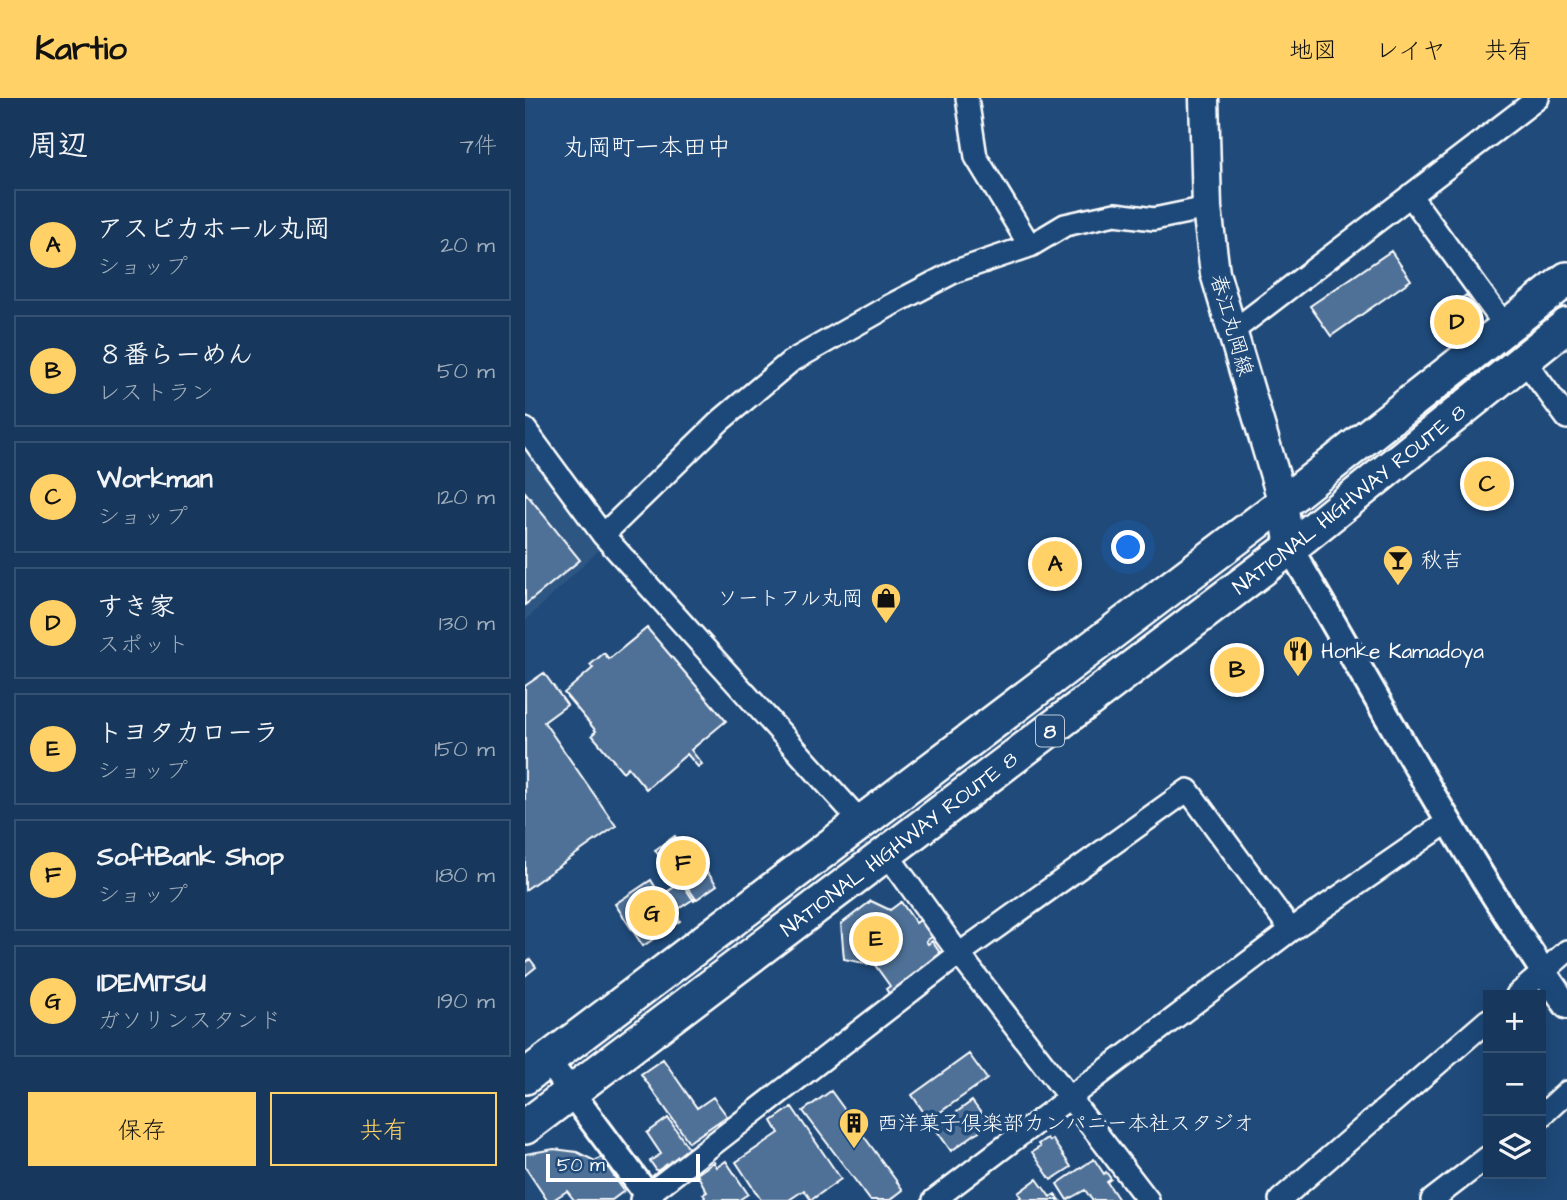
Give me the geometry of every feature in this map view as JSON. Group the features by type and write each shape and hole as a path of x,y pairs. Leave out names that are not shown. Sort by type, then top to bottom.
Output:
{"highway":[{"name":"NATIONAL HIGHWAY ROUTE 8","path":"536,1069 1283,503 1567,279"},
{"name":"NATIONAL HIGHWAY ROUTE 8","path":"525,1127 1290,548 1567,325"}],"main road":[{"name":"春江丸岡線","path":"1205,98 1207,208 1215,273 1283,503 1290,548"}],"street":[{"path":"967,98 976,157 1030,246"},
{"path":"1233,331 1538,98"},
{"path":"1411,195 1506,327"},
{"path":"603,535 720,421 790,362 956,271 1030,246 1065,225 1115,214 1154,219 1207,208"},
{"path":"1524,360 1567,418"},
{"path":"525,429 603,535 862,824"},
{"path":"1290,548 1449,821 1567,1006"},
{"path":"536,1069 571,1094 647,1198 959,954 1188,790 1291,930"},
{"path":"934,1200 1291,930 1449,821"},
{"path":"887,854 959,954 1148,1200"},
{"path":"1523,990 1567,951"},
{"path":"1280,1200 1483,1024"},
{"path":"1546,1111 1567,1092"},
{"path":"1432,1200 1483,1161"}],"shaded area":[{"path":"525,444 601,548 525,621"}],"building":[{"path":"1391,251 1411,280 1331,336 1310,306"},
{"path":"1466,295 1480,313 1455,332 1441,313"},
{"path":"525,492 580,560 525,605"},
{"path":"647,628 726,721 691,750 702,764 698,767 687,754 646,789 628,767 623,772 592,735 596,731 564,693 593,668 590,665 604,653 609,659"},
{"path":"544,673 567,705 544,722 616,826 525,890 525,686"},
{"path":"675,836 690,858 694,855 717,885 694,901 674,871 671,874 655,850"},
{"path":"651,880 661,896 683,881 695,898 674,912 680,921 643,946 615,904"},
{"path":"871,901 890,910 901,902 916,923 923,918 935,935 926,941 928,944 932,941 944,959 891,997 886,989 890,986 872,961 868,964 844,959 841,924"},
{"path":"530,959 536,967 525,976 525,963"},
{"path":"969,1054 987,1079 929,1120 912,1095"},
{"path":"663,1059 697,1108 713,1097 727,1116 689,1142 641,1074"},
{"name":"西洋菓子倶楽部カンパニー本社スタジオ","path":"831,1091 903,1190 890,1200 870,1200 803,1111"},
{"path":"972,1101 989,1124 951,1151 935,1128"},
{"path":"792,1107 841,1179 811,1200 804,1190 789,1200 761,1200 736,1162 779,1133 772,1121"},
{"path":"668,1118 689,1149 657,1171 650,1161 661,1154 647,1133"},
{"path":"1047,1138 1049,1141 1052,1139 1071,1167 1051,1180 1032,1152"},
{"path":"554,1149 577,1152 595,1161 601,1157 624,1191 612,1200 574,1200 567,1191 553,1200 547,1200 525,1167 525,1154"},
{"path":"1094,1159 1111,1179 1107,1182 1119,1200 1092,1200 1085,1190 1067,1200 1057,1184"},
{"path":"726,1161 748,1194 739,1200 703,1200 703,1194 707,1192 697,1174 714,1162 717,1167"},
{"path":"1037,1179 1050,1197 1055,1194 1060,1200 1017,1200 1021,1197 1018,1193"}],"place":[{"name":"すき家","path":"1457,322"},
{"name":"Workman","path":"1487,484"},
{"name":"アスピカホール丸岡","path":"1055,564"},
{"name":"秋吉","path":"1398,587"},
{"name":"ソートフル丸岡","path":"886,625"},
{"name":"８番らーめん","path":"1237,670"},
{"name":"Honke Kamadoya","path":"1298,678"},
{"name":"SoftBank Shop","path":"683,863"},
{"name":"IDEMITSU","path":"652,913"},
{"name":"トヨタカローラ","path":"876,939"},
{"name":"西洋菓子倶楽部カンパニー本社スタジオ","path":"854,1150"}],"district":[{"name":"丸岡町一本田中","path":"647,147"}]}
